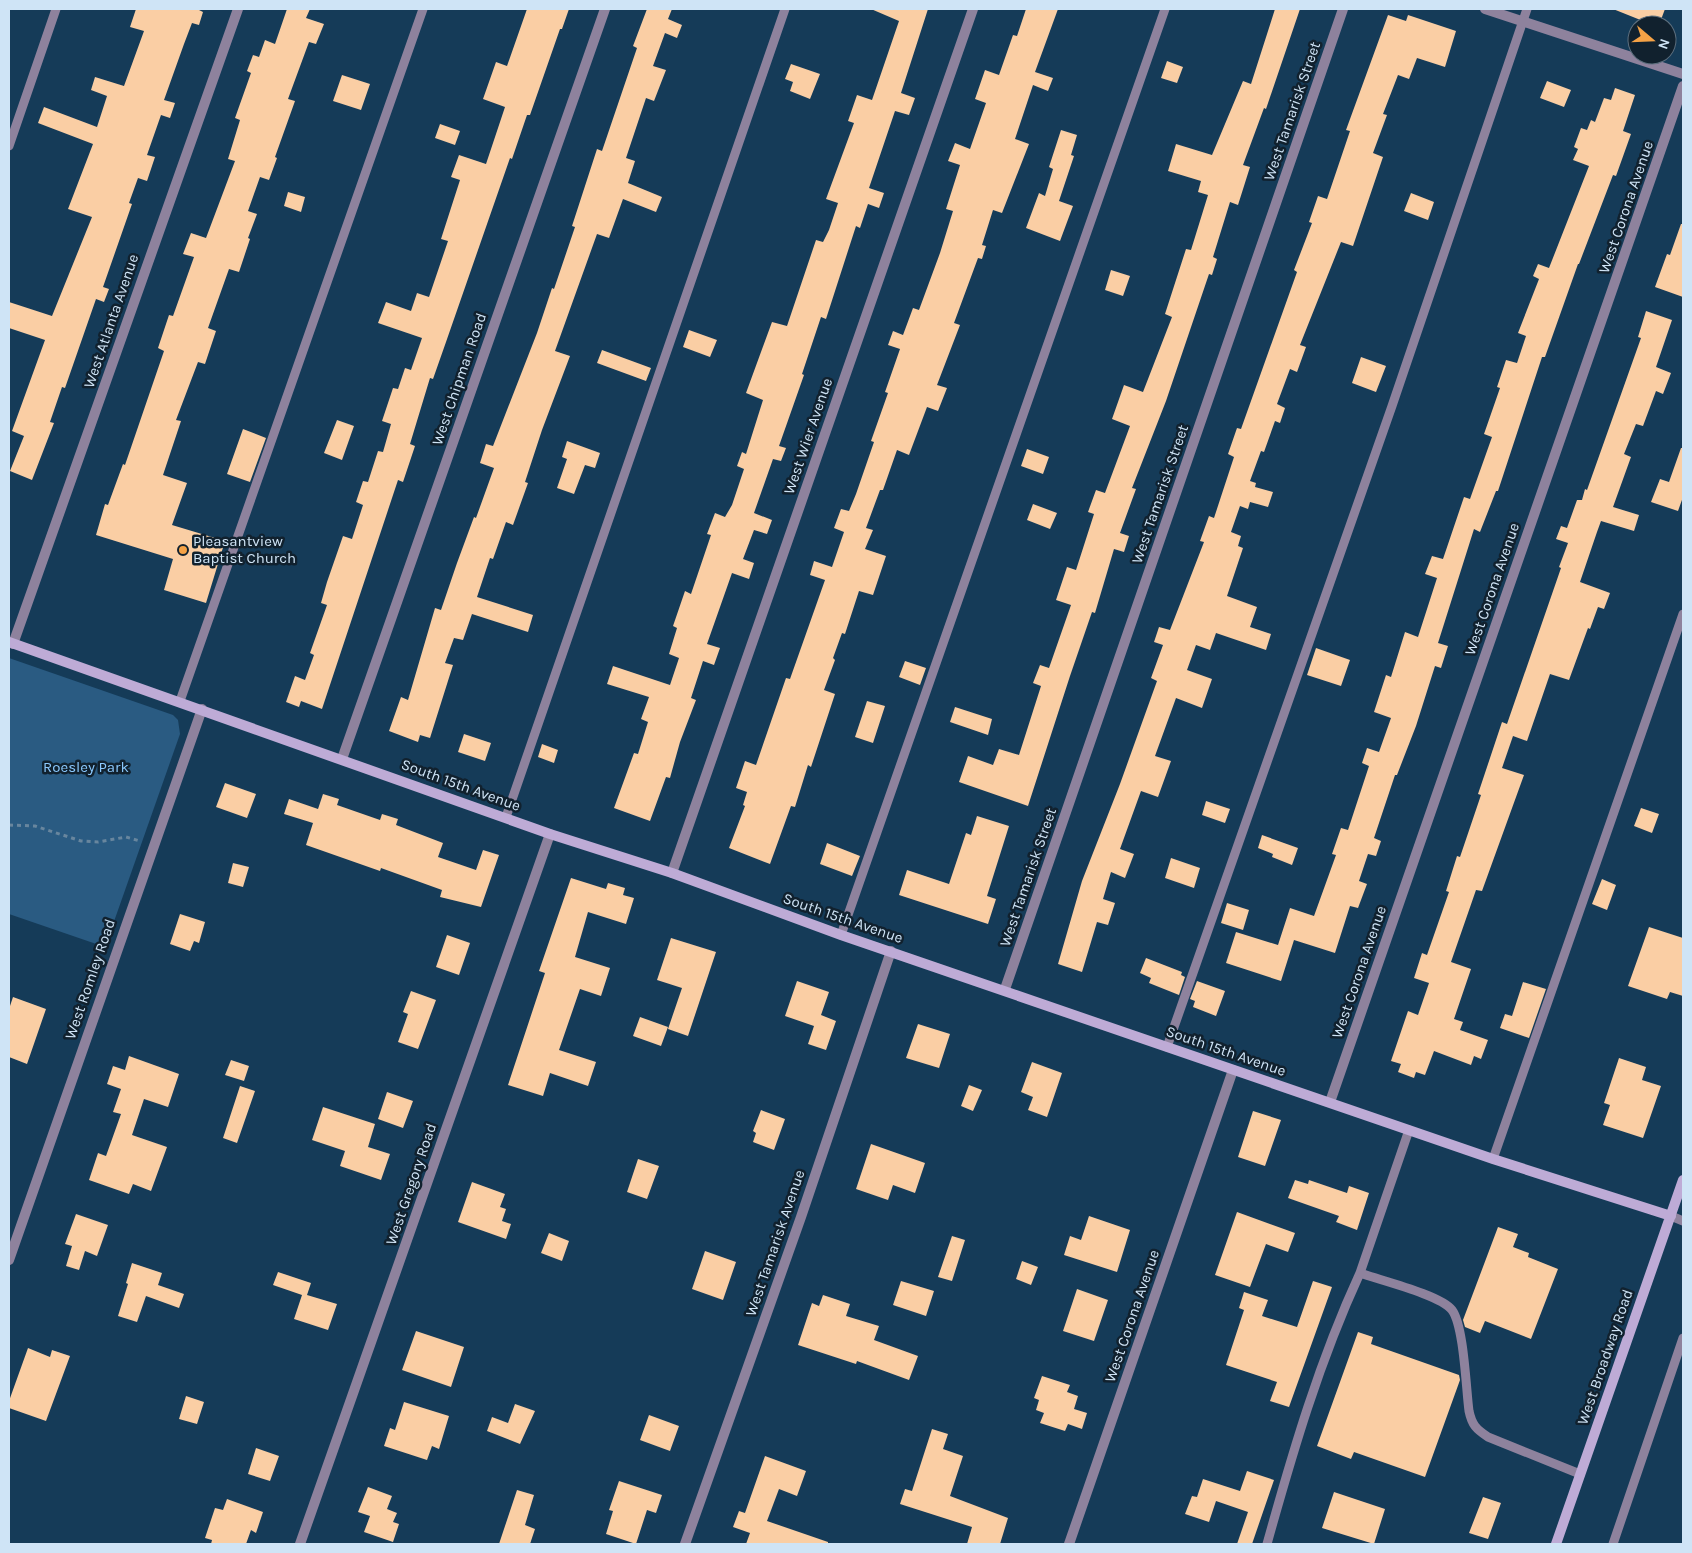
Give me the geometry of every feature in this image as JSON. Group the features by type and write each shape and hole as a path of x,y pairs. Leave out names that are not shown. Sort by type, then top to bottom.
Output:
{"street":[{"name":"West Atlanta Avenue","path":"11,643 238,9"},
{"name":"West Chipman Road","path":"342,758 605,9"},
{"name":"West Wier Avenue","path":"672,873 973,9"},
{"name":"West Tamarisk Street","path":"1005,989 1343,9"},
{"path":"1485,9 1683,74"},
{"name":"West Corona Avenue","path":"1330,1102 1683,86"},
{"name":"South 15th Avenue","path":"11,643 342,758 550,834 672,873 841,934 1005,989 1233,1070 1493,1159 1671,1216"},
{"name":"West Romley Road","path":"9,1260 202,709"},
{"name":"West Gregory Road","path":"300,1544 550,834"},
{"name":"West Tamarisk Avenue","path":"685,1544 801,1217 891,951"},
{"name":"West Corona Avenue","path":"1069,1544 1233,1070"},
{"name":"West Broadway Road","path":"1556,1544 1683,1180"}],"lane":[{"path":"9,146 56,9"},
{"path":"180,701 423,9"},
{"path":"506,817 785,9"},
{"path":"841,934 1165,9"},
{"path":"1167,1047 1395,397 1527,9"},
{"path":"1493,1159 1683,614"},
{"path":"1267,1544 1298,1430 1334,1328 1360,1273 1409,1130"},
{"path":"1671,1216 1683,1221"},
{"path":"1360,1273 1444,1302 1452,1310 1458,1328 1469,1412 1472,1424 1478,1430 1506,1444 1580,1474"},
{"path":"1613,1544 1683,1338"}],"path":[{"path":"9,825 35,826 81,841 98,842 126,837 140,841"}],"green space":[{"name":"Roesley Park","path":"9,658 173,715 178,720 180,734 105,947 9,914"}],"building":[{"path":"136,9 197,9 203,12 199,25 192,23 184,44 164,100 175,103 170,118 161,115 147,155 155,157 147,181 138,178 129,203 132,204 103,287 109,289 104,302 96,299 65,388 62,387 50,422 54,423 32,480 10,471 24,436 12,431 45,340 9,328 9,302 52,316 92,217 68,209 93,144 38,123 44,107 97,127 107,96 91,90 95,77 124,86 144,31 130,27"},
{"path":"287,9 310,9 306,18 324,24 316,44 309,42 288,99 295,101 269,180 260,177 248,211 257,214 248,238 250,239 239,272 229,269 208,328 216,331 205,364 198,362 176,420 181,421 163,475 187,483 172,525 225,541 206,603 164,590 173,559 96,535 105,504 108,505 123,464 125,465 164,351 158,348 169,315 173,316 194,257 183,254 191,233 206,238 235,161 228,159 240,120 235,118 251,73 247,71 253,55 259,57 265,40 275,44"},
{"path":"527,9 569,9 562,29 560,29 530,115 527,115 512,159 510,158 433,379 430,378 410,444 415,446 403,482 398,480 322,709 301,701 299,707 286,702 295,676 305,680 314,655 310,653 327,605 321,603 327,582 343,536 352,539 363,505 356,502 363,481 368,482 378,451 383,452 391,424 382,421 393,388 398,389 405,368 411,370 422,338 378,323 386,302 411,311 417,293 429,297 448,241 441,239 460,180 451,177 459,155 486,164 505,107 483,99 496,62 507,66"},
{"path":"647,9 672,9 668,19 682,25 677,38 665,33 653,66 666,70 654,101 646,98 626,158 635,161 628,183 662,197 656,212 623,199 609,238 597,234 555,351 570,356 542,430 525,482 528,483 513,525 506,522 493,559 490,558 477,597 533,615 528,632 472,614 463,640 454,638 445,663 453,665 430,738 420,735 418,742 389,731 401,697 408,700 435,608 441,610 474,517 476,518 494,468 480,463 486,444 493,446 537,333 552,288 554,289 575,227 572,226 597,149 602,151 637,48 633,46"},
{"path":"871,9 928,9 901,93 915,98 909,115 895,111 869,188 884,193 879,208 868,204 860,228 856,226 826,319 821,317 802,374 804,375 779,446 786,448 781,461 773,459 754,513 772,520 767,534 754,530 743,559 754,563 749,579 732,573 707,644 720,648 714,665 703,661 691,698 696,700 680,742 670,778 666,777 650,821 614,808 634,753 638,754 648,722 641,719 649,697 607,684 613,666 670,685 679,658 669,654 677,628 673,626 685,591 691,594 711,535 707,534 715,513 725,517 732,505 744,469 737,466 742,452 746,454 763,400 746,393 772,322 787,326 816,240 823,242 829,230 838,203 826,199 854,123 848,121 857,95 872,100 899,21"},
{"path":"1026,9 1058,9 1035,72 1053,78 1048,91 1033,85 1015,139 1029,144 1002,213 993,210 982,245 986,246 982,259 978,258 954,323 960,325 937,385 947,388 938,411 927,407 909,455 897,450 883,490 880,490 866,528 873,530 865,549 886,556 873,595 859,591 845,634 842,633 824,690 835,694 811,767 808,765 795,807 791,806 770,864 729,848 745,806 743,805 747,792 736,788 745,761 756,765 786,678 790,679 825,580 810,575 814,561 832,567 844,532 834,528 841,509 849,511 856,494 874,442 871,441 888,393 885,392 900,349 888,345 893,331 903,335 913,308 919,310 940,253 953,211 946,209 960,165 948,161 955,143 970,149 986,103 975,99 985,70 999,75 1013,35 1017,36"},
{"path":"1275,9 1300,9 1266,109 1264,108 1243,165 1250,167 1238,205 1230,202 1213,257 1217,259 1212,275 1209,274 1166,401 1132,488 1136,489 1120,533 1129,536 1124,552 1114,549 1095,613 1092,612 1028,806 959,782 968,756 993,765 999,749 1019,755 1041,686 1033,683 1040,665 1049,668 1071,605 1056,600 1067,567 1076,570 1094,514 1088,512 1096,490 1105,493 1130,426 1112,419 1124,385 1143,392 1172,317 1165,314 1186,249 1191,250 1208,195 1198,192 1201,181 1168,171 1176,144 1212,155 1243,81 1251,84"},
{"path":"1613,9 1665,9 1663,15 1628,15"},
{"path":"1388,15 1406,21 1408,15 1456,31 1445,67 1417,58 1409,79 1398,75 1383,114 1387,115 1373,153 1383,157 1353,246 1341,242 1300,345 1306,347 1297,372 1290,369 1277,404 1285,408 1280,423 1275,421 1264,452 1261,451 1250,481 1256,483 1255,487 1273,492 1268,507 1250,502 1248,509 1240,506 1231,532 1241,536 1238,546 1243,548 1227,596 1257,607 1250,627 1271,634 1266,650 1216,633 1210,650 1196,645 1187,670 1212,679 1202,708 1176,698 1155,756 1171,761 1158,797 1141,791 1120,849 1134,854 1125,878 1111,872 1103,899 1115,903 1108,925 1097,922 1082,972 1058,964 1082,881 1120,784 1157,681 1151,678 1163,645 1154,642 1159,627 1170,630 1204,542 1200,541 1209,516 1214,518 1234,457 1228,454 1237,428 1241,429 1297,272 1294,270 1312,223 1309,222 1318,196 1327,199 1350,131 1346,130"},
{"path":"1167,61 1183,67 1177,83 1161,78"},
{"path":"791,64 820,74 810,99 790,91 793,82 785,79"},
{"path":"342,75 370,84 361,110 333,101"},
{"path":"1547,81 1571,90 1564,107 1540,98"},
{"path":"1615,88 1635,95 1623,131 1631,134 1616,176 1613,175 1578,264 1545,357 1542,357 1498,491 1496,491 1480,532 1474,529 1438,643 1448,646 1441,668 1435,666 1416,726 1397,775 1395,775 1374,838 1381,841 1376,856 1368,854 1359,881 1367,884 1358,908 1350,906 1335,953 1294,940 1281,981 1226,963 1236,932 1278,945 1290,908 1314,916 1336,855 1332,854 1341,828 1348,830 1369,766 1362,763 1367,748 1379,752 1391,718 1374,712 1386,675 1391,677 1405,632 1418,637 1437,578 1425,574 1432,556 1443,559 1464,497 1470,499 1492,437 1484,434 1500,388 1497,387 1506,360 1517,363 1526,336 1518,333 1539,279 1533,276 1538,264 1549,268 1589,166 1573,160 1578,149 1574,147 1581,128 1587,130 1591,120 1595,122 1604,98 1611,100"},
{"path":"440,124 460,131 455,145 435,138"},
{"path":"1061,130 1077,135 1071,155 1074,156 1059,201 1073,206 1060,241 1026,228 1039,193 1045,196 1053,169 1049,167"},
{"path":"288,192 305,197 301,212 284,206"},
{"path":"1411,193 1434,202 1428,220 1404,211"},
{"path":"1681,224 1683,224 1683,297 1655,287 1667,254 1670,255"},
{"path":"1111,270 1130,276 1123,296 1105,290"},
{"path":"1646,311 1672,320 1656,367 1671,373 1663,394 1656,391 1643,426 1636,424 1624,454 1631,457 1613,507 1639,515 1634,531 1601,521 1580,582 1610,593 1604,609 1598,607 1590,629 1588,628 1569,680 1550,674 1527,741 1513,736 1502,768 1524,775 1482,891 1476,890 1451,962 1471,969 1454,1019 1463,1022 1460,1030 1488,1040 1481,1059 1474,1056 1471,1065 1434,1051 1425,1075 1416,1072 1414,1078 1398,1072 1401,1064 1391,1061 1408,1011 1418,1015 1429,983 1414,978 1422,953 1427,955 1449,892 1446,891 1457,856 1460,857 1481,795 1478,794 1502,722 1507,724 1561,568 1559,567 1568,543 1556,539 1561,526 1567,528 1577,500 1582,500 1585,489 1587,490 1641,338 1638,337"},
{"path":"689,330 717,340 710,357 683,347"},
{"path":"602,350 651,368 646,381 597,363"},
{"path":"1361,357 1386,366 1376,392 1352,383"},
{"path":"337,420 354,426 342,460 324,453"},
{"path":"243,429 266,438 250,482 227,474"},
{"path":"567,441 600,453 595,468 585,465 574,494 557,488 567,459 562,457"},
{"path":"1681,448 1683,448 1683,497 1678,511 1651,502 1660,479 1669,482"},
{"path":"1027,449 1049,457 1043,474 1021,466"},
{"path":"1033,504 1057,513 1050,529 1027,520"},
{"path":"1316,648 1350,660 1341,686 1307,675"},
{"path":"905,661 926,668 920,685 899,677"},
{"path":"867,701 885,706 873,743 855,737"},
{"path":"955,707 992,719 988,735 950,722"},
{"path":"464,734 491,743 485,761 458,752"},
{"path":"542,744 558,750 554,763 538,757"},
{"path":"225,783 256,794 247,818 216,807"},
{"path":"323,794 339,799 337,805 380,820 382,814 398,819 396,825 443,843 438,857 476,870 483,850 499,855 481,907 440,897 442,890 381,868 380,871 306,845 313,823 284,814 289,799 318,809"},
{"path":"1206,801 1230,809 1225,823 1202,815"},
{"path":"1641,808 1659,814 1652,833 1634,826"},
{"path":"977,816 1009,826 987,896 996,899 988,924 899,895 907,870 949,884 966,833 971,835"},
{"path":"1262,835 1298,848 1292,865 1272,857 1273,854 1258,848"},
{"path":"827,843 860,856 852,876 820,864"},
{"path":"1171,858 1200,868 1194,888 1165,878"},
{"path":"233,863 249,867 243,887 228,883"},
{"path":"571,878 606,889 608,883 625,888 623,895 634,898 626,924 588,912 575,957 610,968 601,996 580,989 559,1050 596,1062 588,1086 550,1073 543,1096 508,1085 545,973 539,971"},
{"path":"1602,879 1616,885 1607,910 1592,904"},
{"path":"1227,903 1249,910 1243,930 1221,923"},
{"path":"180,914 205,922 199,943 194,941 190,951 170,944"},
{"path":"1649,927 1683,938 1683,996 1670,992 1667,999 1628,986"},
{"path":"447,935 470,943 459,975 436,967"},
{"path":"671,938 716,952 688,1036 668,1029 682,988 657,980"},
{"path":"1146,958 1182,972 1181,975 1185,977 1179,995 1149,983 1151,978 1140,973"},
{"path":"797,981 829,992 821,1015 836,1021 826,1050 808,1044 814,1026 785,1016"},
{"path":"1197,981 1225,991 1216,1016 1193,1007 1195,1001 1190,999"},
{"path":"1523,982 1546,989 1529,1038 1500,1028 1505,1014 1512,1016"},
{"path":"411,991 436,1000 418,1049 398,1042 408,1014 403,1012"},
{"path":"13,997 46,1009 27,1064 9,1057 9,1009"},
{"path":"640,1017 668,1027 661,1046 633,1036"},
{"path":"918,1024 950,1034 939,1068 906,1058"},
{"path":"129,1056 179,1074 168,1107 144,1099 132,1135 167,1147 151,1191 133,1184 129,1194 89,1180 98,1153 106,1156 121,1114 113,1112 121,1089 107,1084 113,1066 125,1070"},
{"path":"1619,1058 1646,1067 1642,1080 1661,1086 1643,1138 1603,1125 1610,1105 1604,1103"},
{"path":"231,1060 249,1066 244,1081 225,1075"},
{"path":"1032,1062 1062,1073 1047,1117 1028,1110 1033,1097 1021,1092"},
{"path":"969,1085 982,1090 973,1111 961,1106"},
{"path":"240,1086 255,1091 237,1143 223,1138"},
{"path":"387,1092 413,1101 403,1128 378,1119"},
{"path":"323,1107 375,1124 368,1147 390,1154 381,1180 340,1166 345,1151 312,1140"},
{"path":"761,1110 785,1119 774,1150 753,1142 756,1133 753,1131"},
{"path":"1253,1111 1281,1120 1265,1166 1238,1157"},
{"path":"871,1144 925,1163 915,1193 893,1185 888,1200 856,1189"},
{"path":"638,1159 659,1166 647,1199 627,1192"},
{"path":"1295,1180 1308,1184 1309,1180 1347,1193 1349,1186 1369,1193 1357,1230 1336,1222 1339,1216 1288,1198"},
{"path":"472,1182 505,1194 500,1207 506,1209 502,1221 511,1224 506,1239 458,1222"},
{"path":"1237,1212 1295,1233 1288,1252 1266,1244 1250,1287 1215,1275"},
{"path":"76,1214 108,1225 97,1256 85,1251 79,1270 66,1266 72,1246 65,1244"},
{"path":"1089,1216 1130,1230 1117,1272 1064,1255 1070,1236 1081,1240"},
{"path":"1498,1227 1518,1234 1513,1247 1529,1253 1528,1257 1558,1269 1531,1339 1485,1321 1480,1333 1465,1327 1463,1320"},
{"path":"549,1233 569,1241 562,1261 541,1253"},
{"path":"952,1236 965,1240 952,1281 938,1277"},
{"path":"705,1251 736,1262 723,1300 692,1289"},
{"path":"1022,1261 1038,1267 1031,1285 1016,1279"},
{"path":"132,1263 162,1273 158,1285 184,1294 179,1308 146,1296 137,1322 118,1316"},
{"path":"278,1272 311,1283 307,1295 337,1304 328,1330 294,1319 302,1295 273,1285"},
{"path":"901,1281 934,1291 926,1316 893,1305"},
{"path":"1313,1281 1332,1287 1289,1407 1270,1401 1277,1382 1226,1365 1244,1310 1239,1308 1244,1292 1268,1300 1262,1316 1297,1327"},
{"path":"1077,1289 1108,1300 1094,1341 1063,1331"},
{"path":"823,1295 850,1304 846,1316 879,1326 874,1340 918,1356 909,1380 857,1361 856,1364 798,1345 812,1303 819,1306"},
{"path":"416,1331 464,1347 451,1387 402,1370"},
{"path":"1358,1332 1373,1337 1371,1344 1459,1375 1460,1380 1425,1477 1354,1452 1351,1459 1317,1446"},
{"path":"28,1348 50,1357 52,1350 70,1356 46,1421 9,1408 9,1401"},
{"path":"1042,1376 1070,1385 1067,1392 1078,1396 1074,1409 1087,1413 1082,1429 1068,1424 1065,1431 1040,1423 1044,1413 1036,1410 1039,1400 1034,1398"},
{"path":"186,1396 204,1402 197,1424 179,1419"},
{"path":"404,1402 449,1416 439,1449 432,1446 427,1460 384,1446 390,1428 395,1430"},
{"path":"515,1404 535,1411 520,1444 487,1431 492,1417 508,1423"},
{"path":"649,1415 679,1426 670,1451 640,1440"},
{"path":"932,1429 948,1434 943,1449 963,1456 950,1496 1008,1518 1000,1544 967,1544 972,1527 900,1504 905,1489 912,1491"},
{"path":"256,1448 279,1456 270,1481 248,1474"},
{"path":"765,1456 806,1471 797,1496 779,1489 767,1521 828,1542 828,1544 746,1544 750,1533 733,1527 739,1511 745,1513"},
{"path":"1247,1471 1274,1480 1252,1544 1237,1544 1248,1512 1216,1501 1209,1522 1185,1514 1192,1496 1197,1497 1203,1479 1240,1491"},
{"path":"619,1481 662,1495 656,1513 647,1510 636,1544 606,1534 613,1511 609,1510"},
{"path":"368,1487 392,1496 387,1509 397,1513 393,1522 399,1524 393,1542 364,1532 370,1516 358,1512"},
{"path":"517,1490 534,1495 525,1525 535,1529 530,1544 499,1544"},
{"path":"1334,1492 1385,1509 1374,1544 1322,1528"},
{"path":"1483,1497 1501,1503 1488,1539 1469,1533"},
{"path":"227,1499 263,1512 256,1533 251,1530 246,1544 211,1544 212,1540 205,1538 215,1508 223,1510"}],"place":[{"name":"Pleasantview Baptist Church","path":"183,550"}]}
